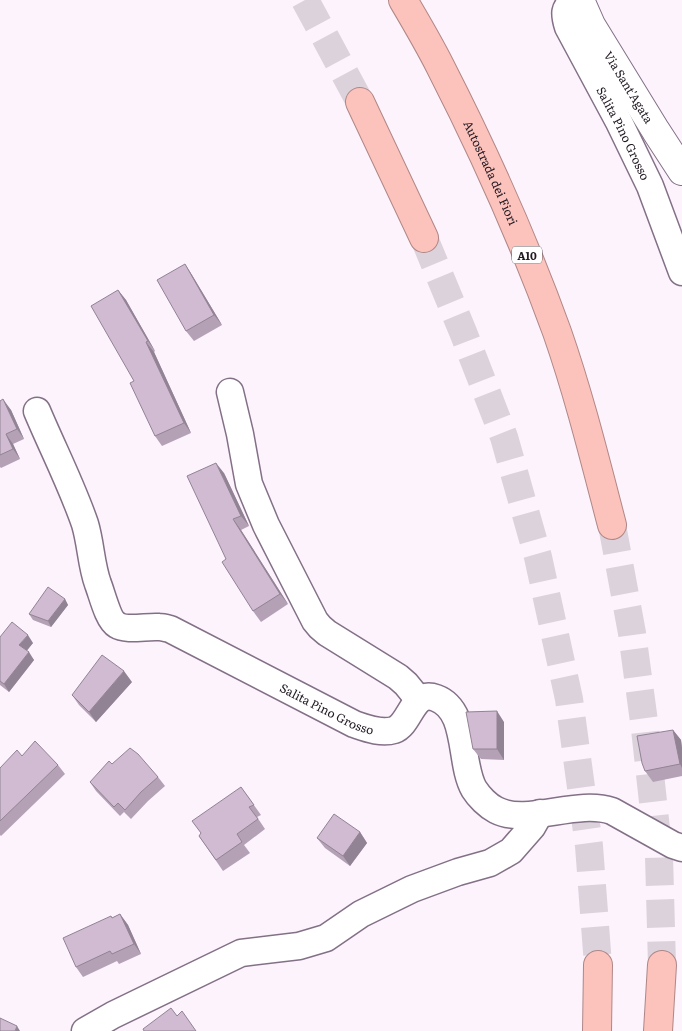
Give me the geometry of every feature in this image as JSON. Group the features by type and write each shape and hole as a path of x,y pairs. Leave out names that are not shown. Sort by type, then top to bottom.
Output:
{"highway":[{"name":"Autostrada dei Fiori","path":"403,0 439,64 477,141 514,223 557,332 586,426 612,525"},
{"path":"360,102 424,238"},
{"path":"597,1031 598,964"},
{"path":"658,1031 662,965"}],"street":[{"name":"Salita Pino Grosso","path":"575,0 565,10 568,27 619,122 650,186 682,272"},
{"name":"Via Sant'Agata","path":"580,0 592,25 682,171"},
{"path":"230,392 249,484 266,525 320,627 398,677 419,700 424,697 434,697 446,703 453,712 458,726 474,789 485,802 496,810 524,816 568,809 604,808 682,848"},
{"name":"Salita Pino Grosso","path":"37,411 84,522 95,573 110,616 115,624 119,627 129,628 159,627 170,629 354,724 371,730 395,730 401,725 415,702 419,700"},
{"path":"85,1031 113,1015 241,953 299,946 326,938 361,914 412,889 458,872 490,863 511,851 532,827 540,813"}],"building":[{"path":"185,264 214,315 186,331 157,280"},
{"path":"118,290 148,341 146,342 184,423 155,436 130,383 134,381 91,306"},
{"path":"3,399 17,429 6,434 13,449 0,455 0,401"},
{"path":"216,463 241,516 233,519 280,594 253,611 222,562 226,559 187,476"},
{"path":"48,587 65,599 48,621 29,614"},
{"path":"12,622 28,635 19,645 29,652 4,684 0,681 0,637"},
{"path":"102,655 124,671 89,712 72,695"},
{"path":"497,711 497,749 473,749 466,712"},
{"path":"673,730 680,764 645,771 637,736"},
{"path":"35,741 58,765 0,821 0,768 17,750 22,756"},
{"path":"130,748 138,754 158,777 125,810 118,803 114,807 90,782 109,761 112,764"},
{"path":"241,787 254,805 249,807 258,819 237,834 242,842 216,860 199,836 201,833 192,821"},
{"path":"334,814 360,832 343,856 317,838"},
{"path":"120,914 134,944 112,954 110,951 76,967 63,938 111,916 112,918"},
{"path":"171,1008 177,1016 182,1011 196,1031 144,1031 143,1029"},
{"path":"0,1018 17,1026 15,1031 0,1031"}],"tunnel":[{"path":"305,0 360,102"},
{"path":"424,238 504,437 538,557 569,699 589,846 598,965"},
{"path":"612,525 632,633 645,729 659,856 662,965"}]}
